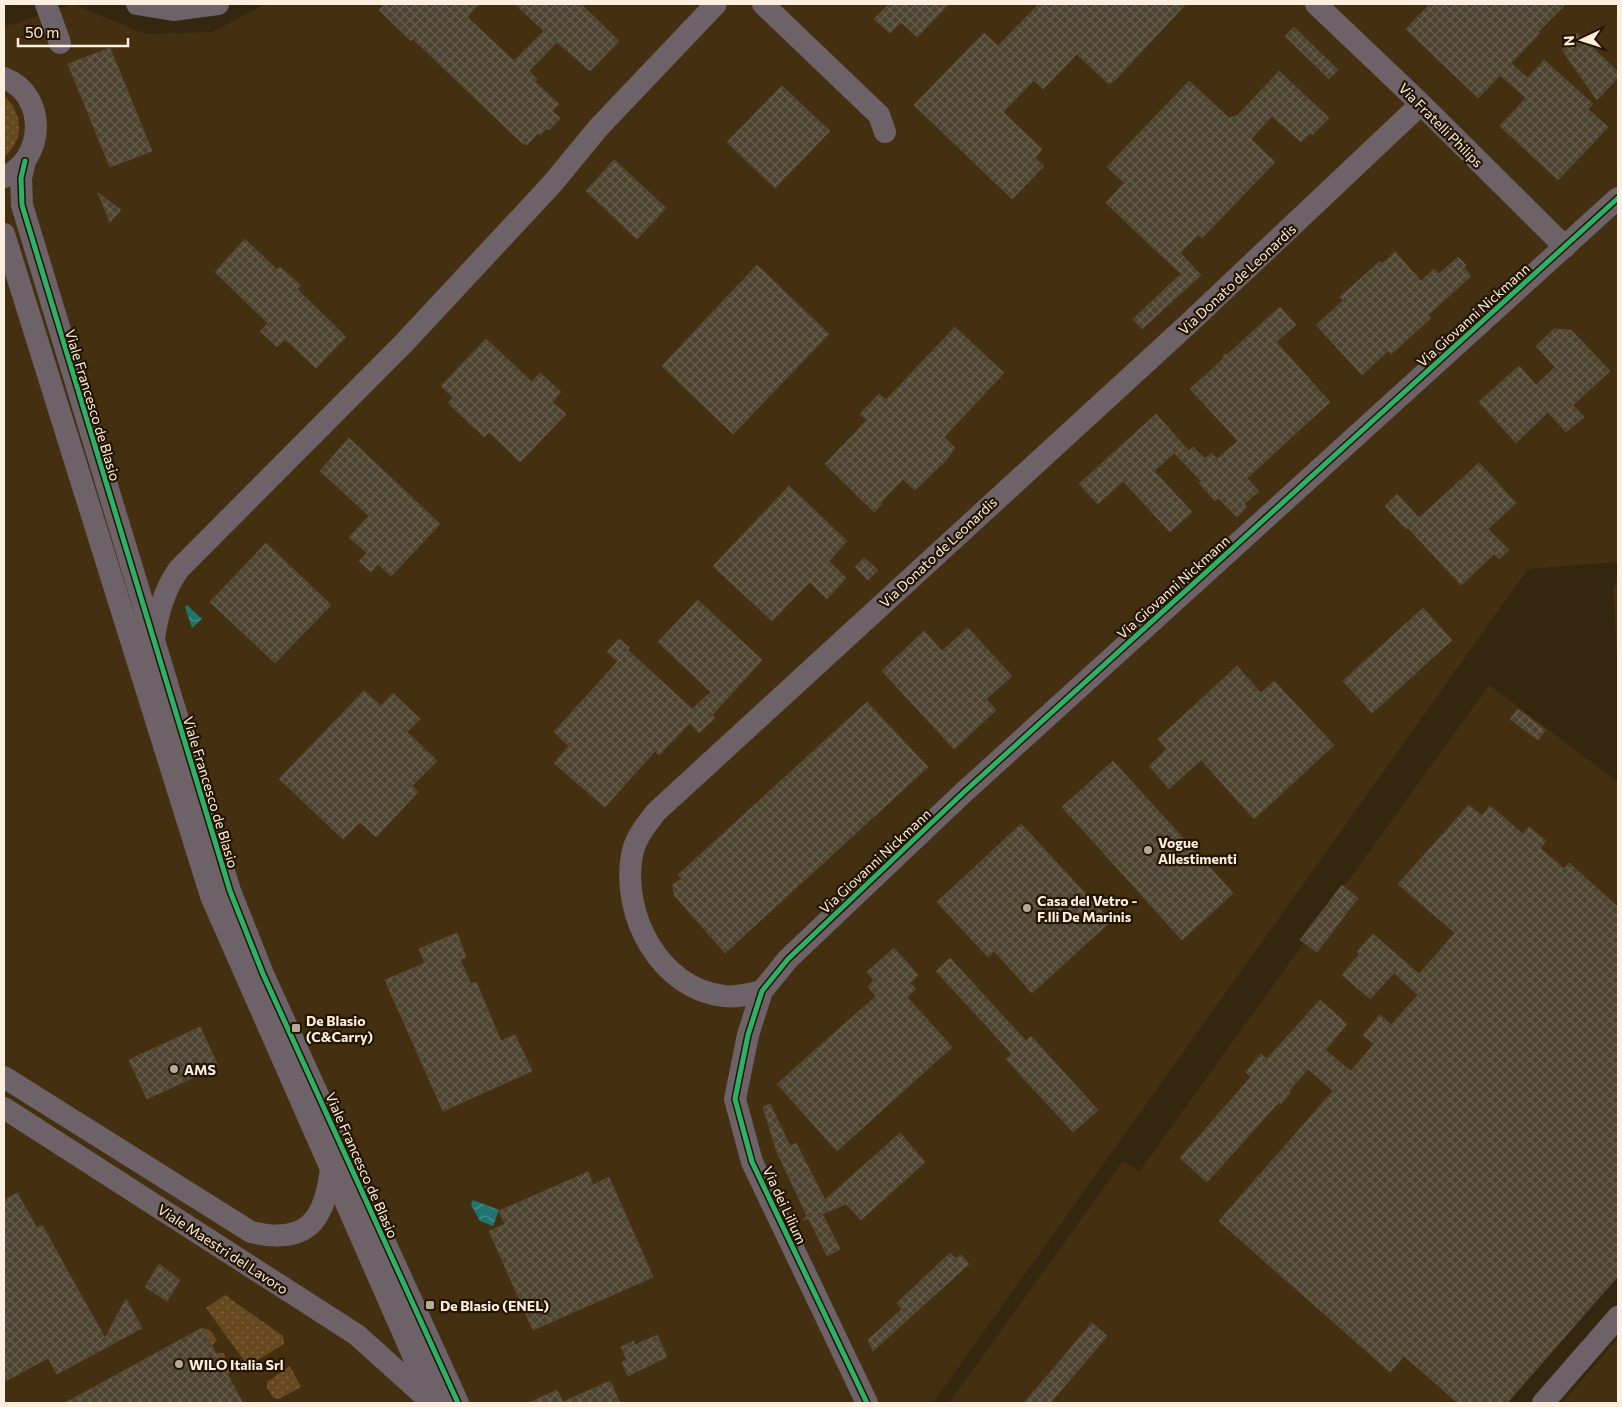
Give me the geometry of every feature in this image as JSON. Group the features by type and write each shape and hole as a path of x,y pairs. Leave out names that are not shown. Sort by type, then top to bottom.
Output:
{"street":[{"path":"46,4 60,43"},
{"path":"137,4 173,10 218,4"},
{"path":"153,641 160,607 169,583 179,569 404,343 552,184 599,127 716,4"},
{"path":"763,4 879,115 885,132"},
{"name":"Via Fratelli Philips","path":"1316,4 1421,104 1565,247"},
{"name":"Viale Francesco de Blasio","path":"4,78 21,89 30,102 36,117 37,132 21,178 22,205 153,641 238,910 263,974 458,1403"},
{"name":"Via Donato de Leonardis","path":"759,998 726,997 705,992 672,974 659,960 636,913 631,877 632,855 640,834 656,812 1188,325 1421,104"},
{"path":"4,177 12,174 26,161"},
{"name":"Via Giovanni Nickmann","path":"759,998 788,959 963,793 1618,198"},
{"path":"4,234 211,896 433,1403"},
{"name":"Via dei Lilium","path":"759,998 735,1099 742,1126 752,1162 866,1403"},
{"name":"Viale Maestri del Lavoro","path":"4,1077 251,1232 273,1237 293,1235 310,1227 328,1192 330,1168"},
{"name":"Viale Maestri del Lavoro","path":"4,1108 357,1334 433,1403"},
{"path":"1543,1403 1618,1317"}],"shaded area":[{"path":"73,4 145,34 213,32 265,4 1618,4 1618,562 1528,569 933,1403 4,1403 4,27"},
{"path":"4,96 15,110 19,127 15,143 4,157"},
{"path":"1615,583 1618,583 1618,672 1613,589"},
{"path":"1489,685 1618,782 1618,1276 1506,1403 949,1403 1123,1161 1139,1172"},
{"path":"225,1295 283,1336 284,1344 248,1366 206,1308"},
{"path":"202,1328 210,1330 217,1340 212,1346"},
{"path":"1618,1338 1618,1403 1562,1403"},
{"path":"216,1353 224,1353 230,1373 227,1375"},
{"path":"290,1366 301,1387 279,1399 274,1398 267,1388 267,1382"}],"water":[{"path":"187,605 202,619 192,628 185,607"},
{"path":"473,1200 499,1210 493,1226 480,1221 471,1205"}],"building":[{"path":"385,4 479,4 467,17 514,61 544,31 515,4 581,4 619,41 590,71 557,42 529,71 537,79 535,82 559,104 552,111 560,118 549,130 547,128 540,135 538,133 527,145 522,143 413,39 411,41 379,10"},
{"path":"889,4 949,4 917,37 901,22 890,33 874,19"},
{"path":"1039,4 1186,4 1115,80 1109,84 1077,54 1043,89 1034,80 1003,112 1042,149 1035,158 1044,166 1012,199 914,105 984,33 998,46"},
{"path":"1430,4 1566,4 1511,63 1528,78 1544,60 1593,104 1588,109 1608,127 1558,180 1500,126 1526,98 1500,75 1478,98 1406,29"},
{"path":"1294,27 1338,70 1329,79 1285,36"},
{"path":"1577,33 1618,72 1618,77 1597,100 1562,50"},
{"path":"110,48 152,151 110,167 68,64"},
{"path":"1279,71 1329,118 1312,135 1310,133 1301,142 1272,116 1251,139 1275,162 1202,238 1198,235 1180,253 1201,275 1142,329 1133,319 1181,274 1106,203 1124,183 1107,167 1189,81 1229,118 1238,115"},
{"path":"782,86 830,131 775,188 727,142"},
{"path":"614,160 666,208 637,239 586,191"},
{"path":"98,193 121,210 110,222"},
{"path":"245,239 277,270 280,267 301,286 297,289 346,337 316,368 285,339 277,347 260,331 268,323 215,272"},
{"path":"1395,252 1421,281 1434,269 1439,274 1458,257 1466,265 1464,268 1471,276 1428,315 1431,318 1391,354 1388,351 1362,375 1316,325 1343,301 1340,297 1380,261 1382,264"},
{"path":"757,265 829,334 733,434 662,366"},
{"path":"1280,307 1296,325 1276,342 1330,402 1247,478 1259,491 1244,504 1247,507 1237,517 1218,498 1215,501 1199,483 1201,481 1174,453 1154,471 1192,512 1170,532 1123,481 1098,504 1079,484 1156,414 1189,451 1193,447 1205,459 1212,453 1217,459 1238,441 1190,389 1222,360 1224,355 1228,354"},
{"path":"955,327 1004,373 944,437 955,448 946,460 915,490 903,479 874,512 825,464 867,420 860,414 879,394 886,400"},
{"path":"1554,329 1571,330 1610,371 1573,405 1584,417 1566,432 1548,412 1516,443 1479,402 1519,366 1536,385 1555,367 1536,346"},
{"path":"486,339 532,382 540,373 561,392 552,402 566,414 520,462 489,432 484,437 448,403 453,397 441,386"},
{"path":"349,438 440,524 391,576 378,564 371,572 359,561 367,553 349,537 369,516 320,471"},
{"path":"1479,463 1516,503 1488,529 1509,550 1499,559 1494,554 1461,585 1385,506 1397,494 1419,518"},
{"path":"789,486 847,541 829,561 846,578 827,599 810,582 772,621 713,566"},
{"path":"266,543 331,605 275,663 210,602"},
{"path":"864,558 878,570 868,580 855,567"},
{"path":"698,600 762,660 712,715 715,718 699,733 690,723 659,755 655,751 605,807 554,763 569,746 554,732 618,661 607,652 619,639 630,648 628,650 692,709 711,692 658,642"},
{"path":"1423,608 1452,640 1372,713 1343,681"},
{"path":"968,628 1012,676 986,699 996,710 954,749 882,671 924,631 942,651"},
{"path":"1237,666 1261,693 1274,681 1334,745 1254,819 1201,760 1169,789 1149,766 1167,749 1158,739"},
{"path":"364,691 381,706 393,693 420,719 407,732 437,761 412,786 418,792 376,837 360,822 343,839 279,779"},
{"path":"867,702 928,767 725,953 674,895 673,884 682,879 678,875"},
{"path":"1518,709 1545,730 1538,740 1510,719"},
{"name":"Vogue Allestimenti","path":"1113,761 1233,893 1182,940 1062,807"},
{"path":"1469,805 1482,816 1490,806 1523,834 1529,827 1546,841 1540,848 1564,869 1569,863 1618,907 1618,1276 1507,1403 1458,1403 1404,1356 1390,1372 1219,1221 1333,1091 1308,1069 1289,1091 1290,1093 1281,1104 1279,1102 1207,1182 1180,1158 1251,1077 1246,1072 1261,1054 1267,1059 1320,1000 1347,1024 1325,1050 1351,1071 1374,1044 1363,1035 1380,1015 1391,1025 1418,995 1394,973 1370,999 1342,975 1360,954 1357,952 1373,934 1419,974 1455,933 1398,884"},
{"name":"Casa del Vetro - F.lli De Marinis","path":"1021,824 1111,921 1032,993 994,951 988,957 937,902"},
{"path":"1342,885 1358,898 1317,952 1300,940"},
{"path":"457,933 466,957 460,960 471,984 476,982 501,1041 515,1035 532,1071 443,1111 385,980 425,963 419,949"},
{"path":"894,948 918,975 910,983 916,989 907,997 952,1047 837,1151 777,1084 876,996 868,987 874,980 867,972"},
{"path":"950,958 1026,1041 1031,1036 1098,1110 1073,1132 1006,1059 1012,1054 936,971"},
{"path":"200,1027 218,1066 147,1099 129,1060"},
{"path":"770,1104 790,1146 796,1143 825,1200 900,1133 925,1162 861,1220 846,1204 822,1214 840,1249 827,1256 809,1219 802,1220 807,1216 777,1152 763,1107"},
{"path":"588,1172 593,1185 609,1177 653,1277 533,1330 489,1231 505,1224 499,1211"},
{"path":"17,1193 37,1228 42,1225 105,1338 126,1299 142,1328 57,1374 48,1358 4,1382 4,1200"},
{"path":"950,1253 956,1259 961,1255 969,1264 873,1351 868,1340 902,1309 897,1303"},
{"path":"159,1264 180,1280 167,1301 145,1287"},
{"path":"1092,1323 1107,1336 1075,1374 1050,1403 1024,1403"},
{"name":"WILO Italia Srl","path":"202,1328 243,1403 65,1403 191,1334"},
{"path":"657,1335 667,1357 628,1376 622,1362 627,1360 621,1347 634,1341 635,1345"},
{"path":"610,1381 620,1403 529,1403 557,1390 563,1402"}],"cycle path":[{"path":"25,161 21,178 22,205 230,891 263,974 458,1403"},
{"path":"867,1403 752,1162 735,1099 748,1035 762,991 788,959 963,793 1618,198"}],"place":[{"name":"Vogue Allestimenti","path":"1148,850"},
{"name":"Casa del Vetro - F.lli De Marinis","path":"1027,908"},
{"name":"De Blasio (C&Carry)","path":"296,1028"},
{"name":"AMS","path":"174,1069"},
{"name":"De Blasio (ENEL)","path":"430,1305"},
{"name":"WILO Italia Srl","path":"179,1364"}]}
